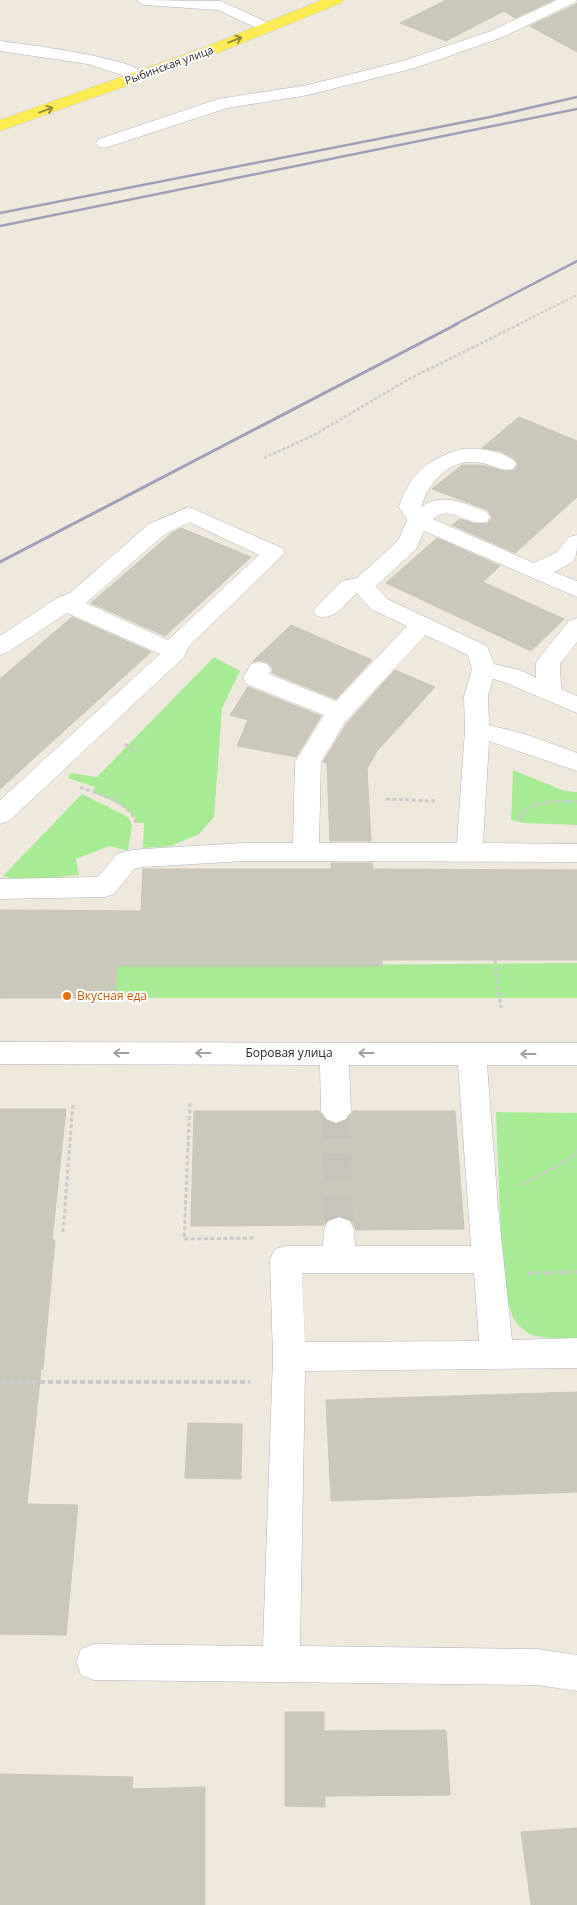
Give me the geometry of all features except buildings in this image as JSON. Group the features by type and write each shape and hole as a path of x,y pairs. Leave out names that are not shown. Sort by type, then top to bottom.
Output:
{"main road":[{"name":"Рыбинская улица","path":"0,126 140,76 336,0"}],"street":[{"path":"145,0 221,6 267,28"},
{"path":"221,6 236,0"},
{"path":"105,142 224,103 308,90 409,65 497,34 569,0"},
{"path":"0,46 77,57 116,65 140,76"},
{"path":"505,464 489,457 470,454 461,455 442,462 417,487 410,506 418,520 577,590"},
{"path":"324,612 350,586 363,585 395,565 408,544 418,520 434,507 452,506 479,517"},
{"path":"0,647 65,603 78,598 157,529 189,514 274,553 178,643 176,652 0,815"},
{"path":"535,572 565,557 577,542"},
{"path":"363,585 379,604 479,651 484,669 476,696 477,730 469,852"},
{"path":"65,603 176,652"},
{"path":"306,852 308,762 365,667 422,624"},
{"path":"549,693 548,663 564,634"},
{"path":"484,669 512,676 577,705"},
{"path":"259,670 255,678 339,712"},
{"path":"477,730 519,741 577,762"},
{"path":"0,889 105,887 126,861 143,858 244,852 577,852"},
{"name":"Боровая улица","path":"0,1053 577,1054"},
{"path":"334,1053 336,1111"},
{"path":"472,1054 483,1206 497,1355"},
{"path":"281,1664 288,1369 286,1259 339,1245 489,1267"},
{"path":"288,1369 497,1355 577,1353"},
{"path":"94,1662 537,1667 577,1673"}],"path":[{"path":"264,458 314,435 409,379 577,295"},
{"path":"44,773 125,807 134,815 138,823 134,853 126,861"},
{"path":"386,799 472,802"},
{"path":"508,853 509,836 516,822 529,807 553,801 577,802"},
{"path":"495,960 501,1008"},
{"path":"63,1232 73,1103"},
{"path":"190,1103 184,1239 276,1238 286,1259"},
{"path":"483,1206 571,1158 577,1150"},
{"path":"489,1267 577,1272"},
{"path":"0,1382 288,1369"}],"green space":[{"path":"214,657 240,671 222,708 214,817 199,834 171,846 143,848 144,823 138,823 124,807 92,792 95,787 68,778 71,773 97,777"},
{"path":"513,770 564,791 577,792 577,825 524,823 511,820"},
{"path":"82,794 128,817 132,825 128,851 110,846 76,859 79,875 20,880 3,876"},
{"path":"117,961 181,966 577,963 577,998 115,998"},
{"path":"496,1112 577,1113 577,1339 555,1339 531,1335 520,1327 513,1318 503,1286"}],"tunnel":[{"path":"336,1111 339,1230"}],"railway":[{"path":"0,213 490,117 577,97"},
{"path":"0,226 577,109"},
{"path":"454,325 577,261"},
{"path":"0,562 457,324"}],"place":[{"name":"Вкусная еда","path":"67,996"}]}
